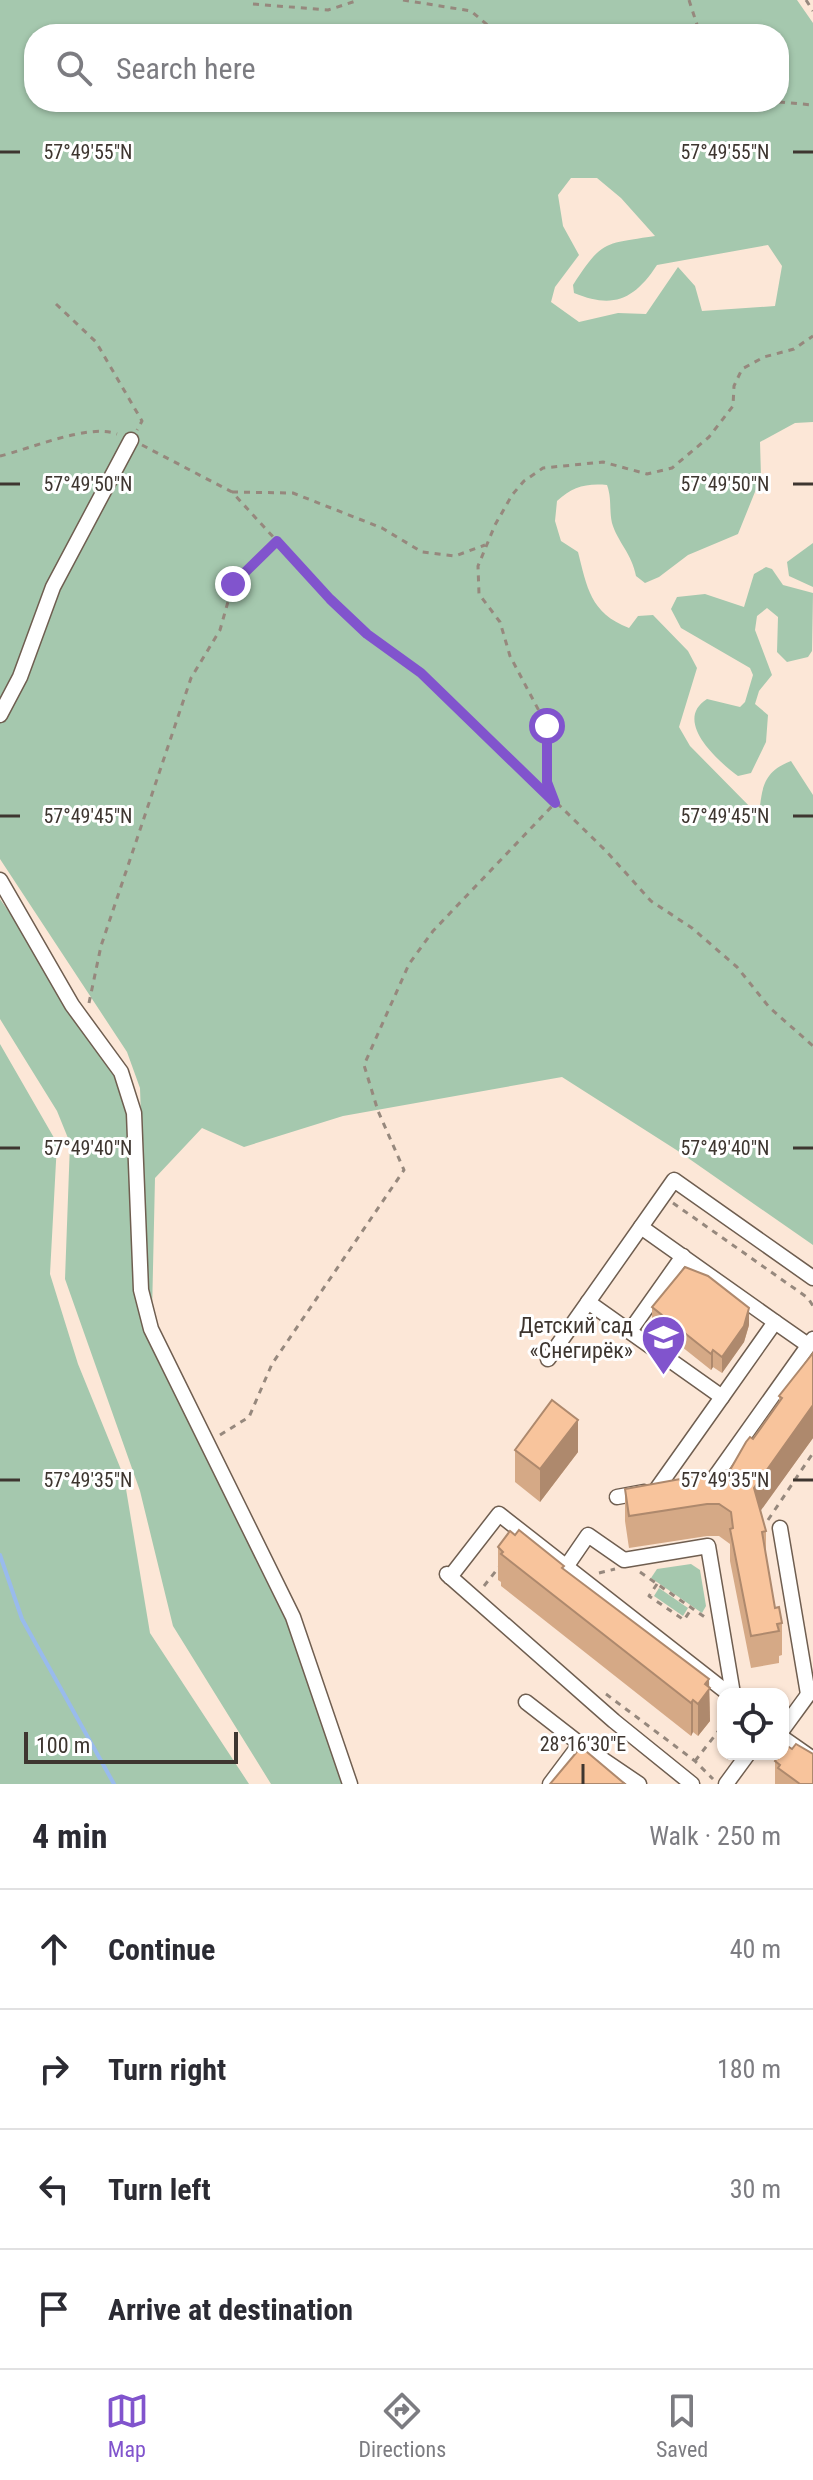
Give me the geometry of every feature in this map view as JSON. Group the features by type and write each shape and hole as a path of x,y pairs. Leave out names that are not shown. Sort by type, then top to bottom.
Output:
{"street":[{"path":"0,715 20,677 53,587 131,440"},
{"path":"0,880 72,1005 121,1072 134,1113 141,1290 151,1329 206,1444 248,1519 293,1617 350,1784"},
{"path":"548,1359 674,1180 813,1278"},
{"path":"617,1497 712,1481 811,1342 775,1322 641,1227"},
{"path":"630,1331 683,1256"},
{"path":"588,1302 722,1397"},
{"path":"656,1490 775,1322"},
{"path":"692,1784 614,1721 448,1575 499,1514 723,1688"},
{"path":"780,1528 811,1690 789,1721"},
{"path":"566,1567 588,1535 624,1560 708,1546 730,1688"},
{"path":"526,1702 639,1784"},
{"path":"789,1742 813,1759"},
{"path":"550,1784 580,1744"},
{"path":"726,1784 744,1760"}],"path":[{"path":"253,4 328,10 359,0"},
{"path":"403,0 471,11 486,24"},
{"path":"689,0 697,24"},
{"path":"806,0 813,11"},
{"path":"789,103 813,105"},
{"path":"56,304 96,342 142,421 131,440"},
{"path":"555,803 547,782 547,726 510,656 500,622 479,594 478,566 512,495 524,481 543,468 603,462 647,474 672,468 709,437 733,406 734,386 742,369 764,357 794,349 813,336"},
{"path":"0,456 81,433 106,430 232,492 330,599 367,634 421,673 651,901 692,928 737,967 769,1007 813,1046"},
{"path":"232,492 293,493 382,528 422,552 455,556 486,545"},
{"path":"72,1005 88,1004 92,998 101,946 191,678 220,630 233,584 277,541"},
{"path":"206,1444 249,1417 272,1364 404,1170 378,1111 364,1065 409,964 433,931 555,803"},
{"path":"663,1196 808,1298 813,1306"},
{"path":"768,1517 813,1453"},
{"path":"624,1560 722,1629"},
{"path":"460,1564 484,1586 500,1566"},
{"path":"657,1584 649,1596 672,1612 684,1620 692,1608"},
{"path":"606,1694 695,1761 719,1784"},
{"path":"695,1761 717,1733"}],"green space":[{"path":"0,0 797,0 813,23 813,422 795,423 760,442 761,477 738,534 688,555 659,577 645,583 636,576 614,530 607,485 586,485 568,492 557,501 555,521 561,541 578,552 592,598 606,615 629,628 638,616 653,615 688,651 697,668 679,727 690,746 759,816 765,782 774,770 791,761 813,795 813,1245 678,1151 562,1077 343,1116 244,1147 202,1128 155,1178 152,1313 147,1288 140,1088 127,1052 0,859","holes":["571,178 597,178 621,198 655,236 614,243 598,252 573,285 574,293 600,300 622,298 640,286 657,265 768,245 782,266 775,306 702,311 695,286 678,267 646,314 618,313 579,322 551,302 555,287 579,255 563,226 558,195"]},
{"path":"813,543 813,587 789,576 787,562"},
{"path":"766,567 772,569 783,585 813,593 812,651 808,657 787,662 777,652 778,617 767,608 757,616 755,630 772,675 759,691 755,704 768,715 766,742 751,773 738,776 702,740 694,718 707,699 740,707 745,702 753,675 750,668 681,628 671,609 677,597 705,594 744,607 754,574"},
{"path":"0,899 97,1038 124,1085 129,1125 134,1292 149,1343 218,1471 290,1619 343,1784 271,1784 173,1626 140,1491 65,1279 70,1143 57,1111 0,1019"},
{"path":"0,1044 57,1143 50,1274 78,1364 124,1477 150,1633 249,1784 0,1784"},
{"path":"691,1564 700,1570 706,1606 702,1613 651,1578 657,1569"},
{"path":"659,1588 688,1608 683,1616 654,1596"}],"building":[{"path":"685,1267 708,1276 749,1308 744,1326 722,1357 713,1350 711,1354 652,1307"},
{"path":"813,1353 813,1405 754,1488 766,1531 762,1532 775,1608 779,1607 782,1623 777,1624 779,1631 751,1636 730,1529 733,1528 731,1512 719,1504 707,1504 629,1516 625,1489 730,1470 746,1442 750,1437 753,1439 782,1398 779,1396"},
{"path":"552,1400 578,1420 540,1469 515,1450"},
{"path":"519,1530 564,1566 562,1568 709,1679 705,1684 710,1688 698,1704 693,1700 691,1703 501,1554 503,1552 498,1547 510,1531 515,1535"},
{"path":"796,1744 813,1754 813,1784 800,1784 778,1768 780,1765 776,1760 789,1760 789,1747 792,1749"},
{"path":"581,1747 625,1784 550,1784"}],"waterway":[{"path":"0,1555 22,1619 114,1784"}],"place":[{"name":"Детский сад «Снегирёк»","path":"664,1377"}],"route":[{"path":"233,584 277,541 367,634 421,673 555,803 547,782 547,726"}]}
